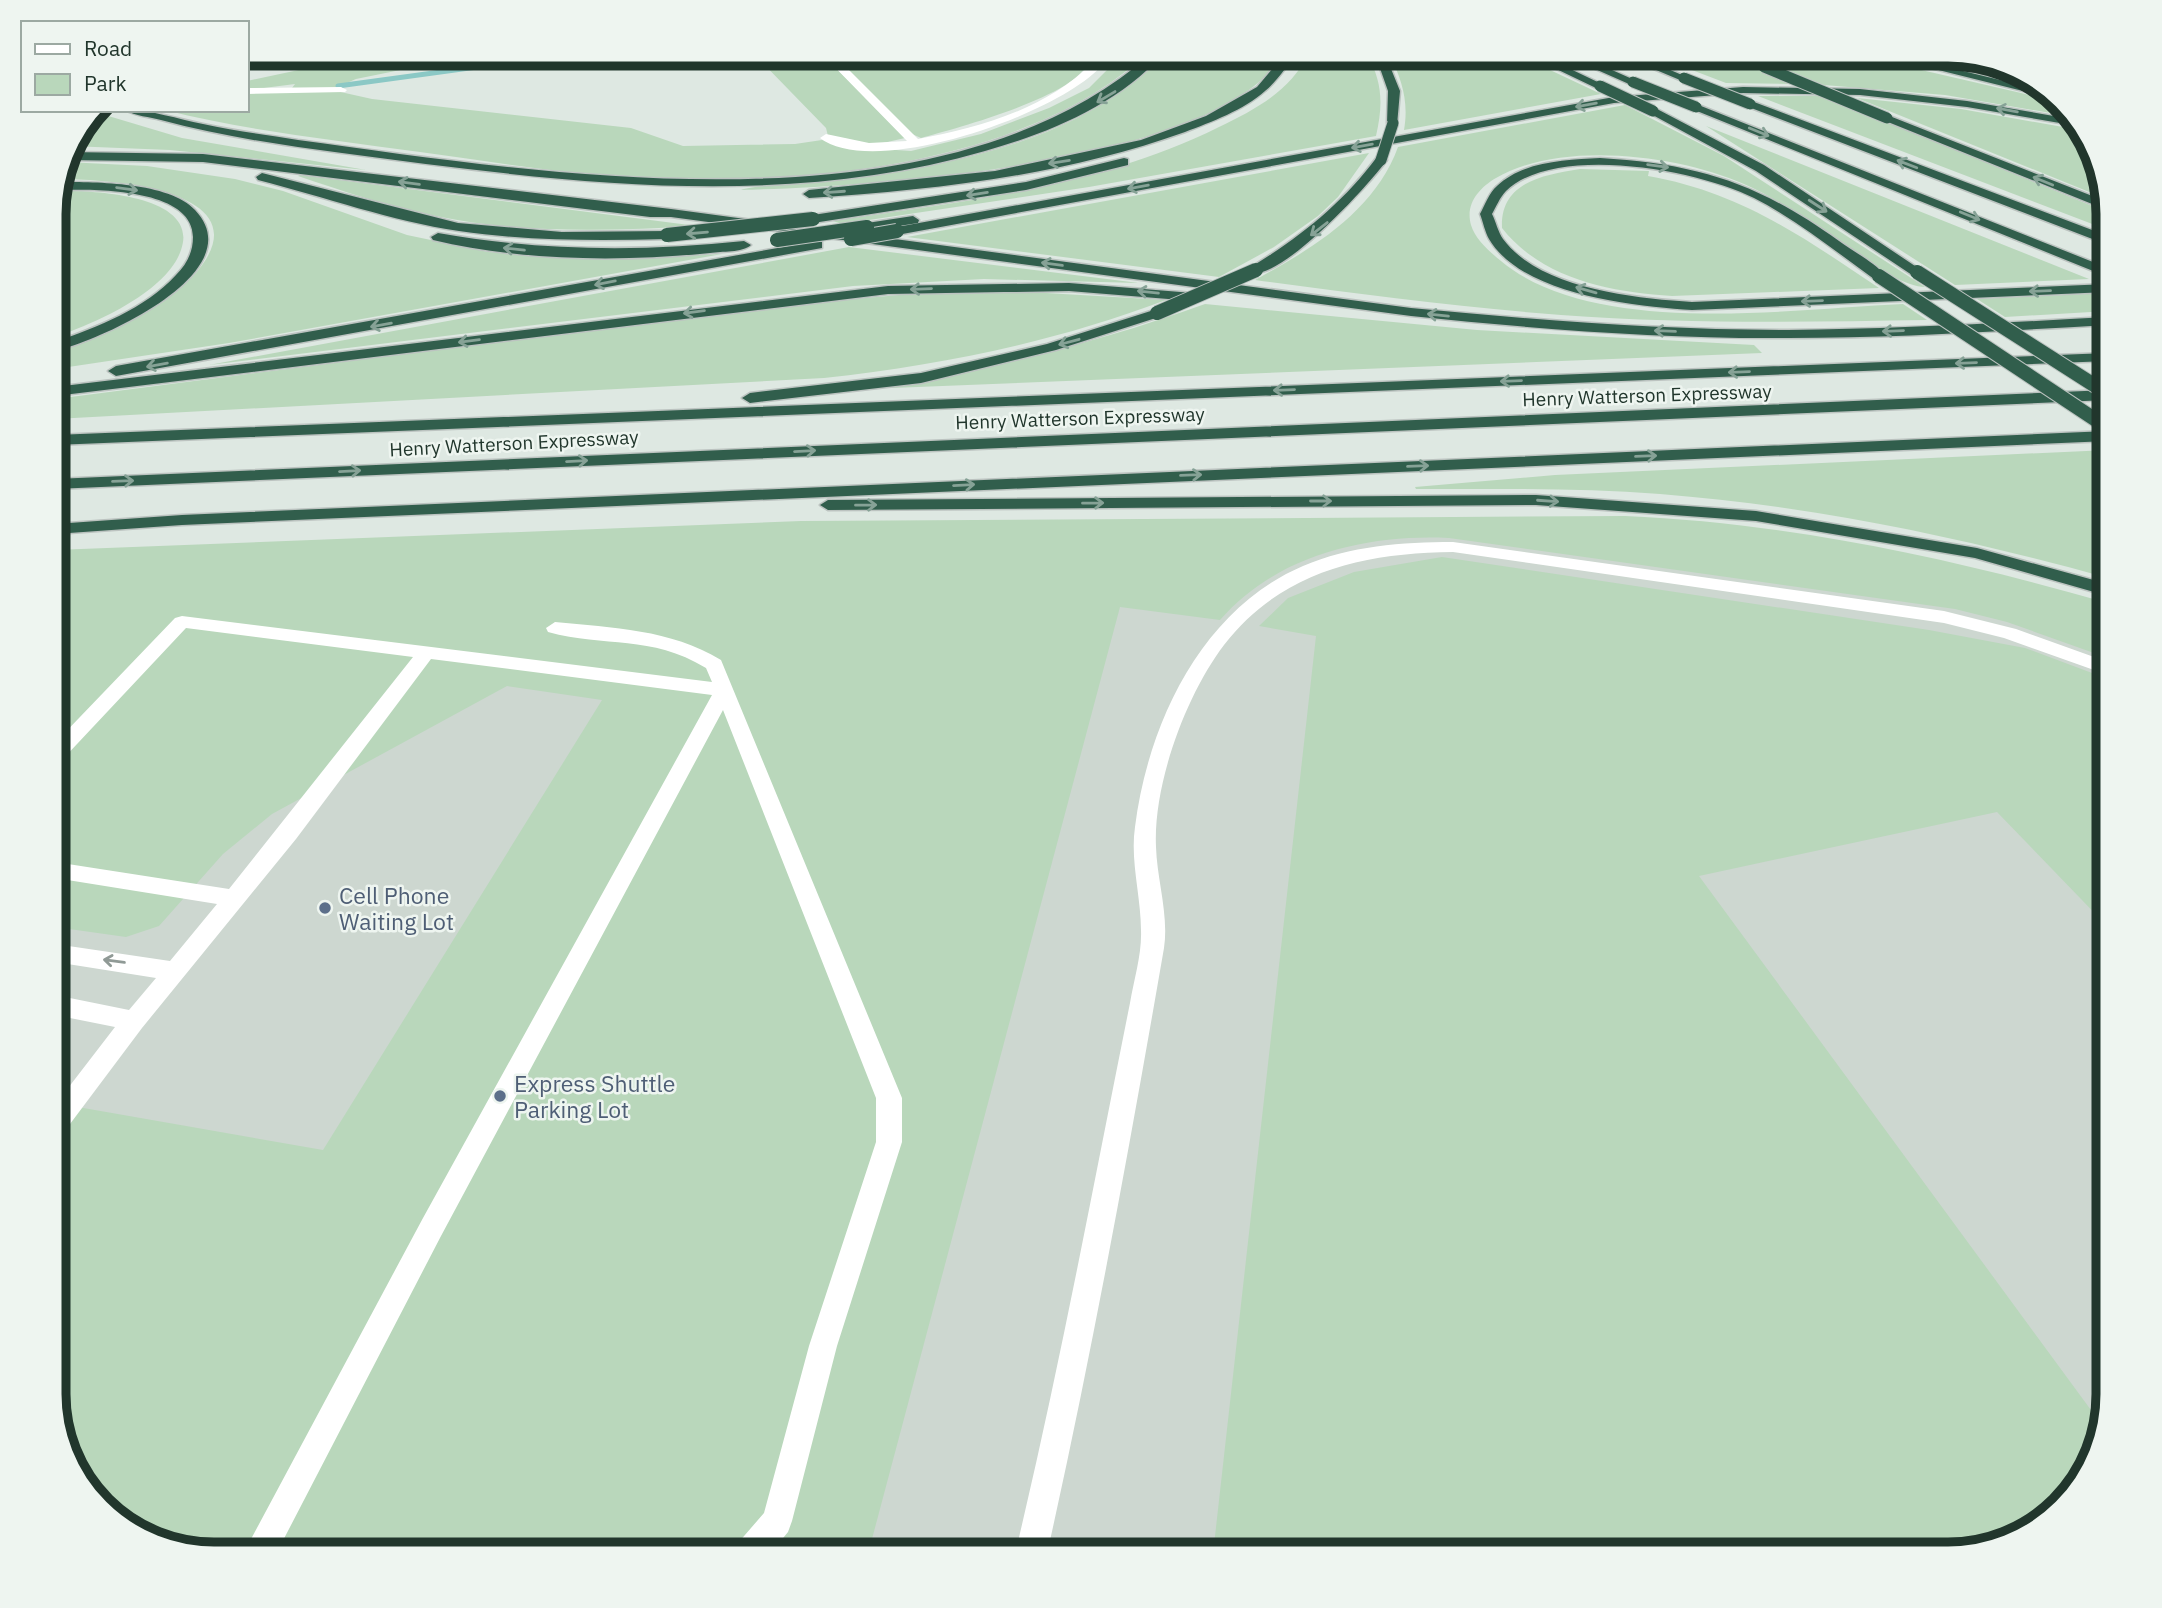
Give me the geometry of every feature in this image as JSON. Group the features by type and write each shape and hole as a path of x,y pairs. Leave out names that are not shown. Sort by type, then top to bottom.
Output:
{"highway":[{"path":"140,112 240,134 549,177 670,185 743,185 850,176 923,163 1011,140 1068,118 1128,82 1145,66"},
{"path":"549,177 585,185 671,194 791,194 933,182 1071,160 1145,144 1202,124 1246,101 1277,77 1283,66"},
{"path":"181,160 289,184 332,199 458,227 577,236 667,235 813,219 1026,186 1133,159 1249,107 1284,79 1292,66"},
{"path":"67,439 144,422 763,398 921,378 1085,338 1157,313 1255,270 1308,237 1336,215 1359,191 1381,160 1393,123 1394,91 1385,66"},
{"path":"1557,66 1654,111 1760,168 2096,387"},
{"path":"1595,66 2096,268"},
{"path":"1654,66 2096,236"},
{"path":"1762,66 2095,201"},
{"path":"1929,66 2028,90"},
{"path":"1942,66 2011,81"},
{"path":"67,378 257,348 1614,100 1743,90 1835,91 1931,99 2061,120"},
{"path":"119,112 124,117 184,134 657,208 671,213"},
{"path":"79,156 181,160 203,158 650,213 671,213 1411,312 1589,327 1749,333 1911,331 2096,322"},
{"path":"2096,289 1910,297 1692,306 1643,302 1574,287 1531,267 1497,241 1486,214 1494,194 1508,183 1552,167 1614,162 1669,167 1721,180 1756,194 1879,276 1910,297 2096,420"},
{"path":"67,342 118,321 162,294 195,260 202,235 200,225 184,206 167,198 121,188 70,186"},
{"path":"332,199 349,208 435,236 509,249 615,254 686,251 867,227 978,216"},
{"path":"67,391 888,290 1069,287 1129,290 1334,312 1411,312"},
{"name":"Henry Watterson Expressway","path":"67,440 2096,357"},
{"name":"Henry Watterson Expressway","path":"67,483 2096,396"},
{"path":"67,529 196,520 2096,437"},
{"path":"137,526 176,533 786,506 1536,500 1756,516 1977,553 2096,587"}],"lane":[{"path":"826,138 873,148 915,143 976,128 1039,105 1090,75 1096,66"},
{"path":"839,67 915,143"},
{"path":"248,91 341,90"},
{"path":"1034,1542 1058,1438 1153,943 1154,909 1145,831 1160,758 1171,720 1187,686 1213,647 1241,614 1283,583 1320,565 1392,550 1453,547 1944,617 2009,633 2096,665"},
{"path":"67,742 182,622 724,690"},
{"path":"555,628 666,642 692,649 714,664 889,1098 889,1142 823,1346 777,1521 760,1542"},
{"path":"67,1108 134,1021 288,832 426,653"},
{"path":"265,1542 432,1227 724,690"},
{"path":"67,872 233,898"},
{"path":"67,955 174,971"},
{"path":"67,1007 134,1021"}],"shaded area":[{"path":"1495,523 1891,582 2096,639 2096,1394 2088,1441 2071,1476 2038,1511 2022,1522 1995,1534 1948,1542 214,1542 167,1534 124,1511 91,1476 69,1423 67,1404 67,575"}],"green space":[{"path":"1085,66 1081,73 1064,86 1015,109 921,138 912,134 844,67"},
{"path":"1111,66 1129,66 1093,94 1030,125 961,149 887,165 811,175 736,180 664,179 553,170 291,134 174,112 248,112 248,93 336,91 372,99 631,128 683,146 795,144 822,140 851,147 911,151 981,134 1049,108 1089,88"},
{"path":"1151,66 1271,66 1246,92 1188,122 1115,145 1033,163 949,175 868,183 741,190 885,174 973,156 1057,127 1097,107 1133,83"},
{"path":"1373,66 1380,94 1376,136 1089,187 842,224 833,221 1030,189 1126,164 1173,147 1245,114 1282,89 1301,67"},
{"path":"1395,66 1542,66 1601,94 1404,130 1406,110"},
{"path":"1682,66 1751,66 1793,84 1726,83"},
{"path":"1776,66 1904,66 2038,97 2056,114 1945,95 1824,85"},
{"path":"313,67 416,67 356,79 335,88 292,88 295,84 248,90 248,81"},
{"path":"766,67 834,67 905,138 874,145 828,136 826,128"},
{"path":"1758,96 1824,96 2095,207 2096,225"},
{"path":"1857,98 1961,109 2068,128 2088,167 2094,194"},
{"path":"1625,105 1724,156 1925,287 1888,274 1776,200 1744,184 1687,165 1620,156 1553,159 1523,166 1496,178 1484,187 1472,204 1471,225 1479,240 1501,261 1540,285 1587,301 1639,310 1750,313 1903,304 1927,320 1744,322 1607,318 1446,304 1255,280 1319,241 1358,209 1388,170 1398,147"},
{"path":"105,115 182,138 366,170 170,150 83,147"},
{"path":"1706,126 2089,279 1955,285"},
{"path":"1369,153 1338,197 1318,216 1274,247 1219,277 907,237"},
{"path":"76,163 147,166 235,179 283,191 407,235 488,252 606,259 722,254 229,343 67,367 67,347 129,321 164,301 194,275 212,246 212,224 198,207 174,195 144,187 71,179"},
{"path":"1580,169 1649,171 1648,176 1712,193 1797,234 1879,288 1672,296 1625,291 1579,280 1537,260 1502,228 1503,213 1508,200 1526,183 1552,174"},
{"path":"298,176 697,226 566,230 468,222 384,203"},
{"path":"69,191 116,194 139,199 159,206 175,217 183,231 181,250 173,265 145,293 89,324 67,332"},
{"path":"849,247 1139,283 984,279 853,286 209,365"},
{"path":"1010,291 1166,300 1082,328 998,350 912,366 824,378 67,418 67,397 777,306 910,294"},
{"path":"2096,294 2096,312 2005,317 1977,299"},
{"path":"1205,304 1477,330 1754,345 1762,353 892,388 891,385 1050,352"},
{"path":"2096,451 2096,575 1997,549 1886,525 1773,506 1630,492 1415,487 1555,475"},
{"path":"1625,516 1747,526 1869,545 1989,571 2096,600 2096,654 2007,622 1955,609 1449,538 1386,540 1325,553 1295,564 1268,579 1220,620 1120,607 871,1542 214,1542 167,1534 132,1517 103,1491 91,1476 69,1423 67,1105 323,1150 602,700 507,686 272,814 223,854 159,926 126,937 67,929 67,550 801,521"},
{"path":"1442,557 1929,630 2025,648 2096,675 2096,915 1997,812 1699,876 2094,1414 2088,1441 2071,1476 2038,1511 2022,1522 1995,1534 1948,1542 1214,1542 1316,636 1259,626 1288,598 1354,572"}],"waterway":[{"path":"338,86 479,67"}],"place":[{"name":"Cell Phone Waiting Lot","path":"325,908"},
{"name":"Express Shuttle Parking Lot","path":"500,1096"}]}
